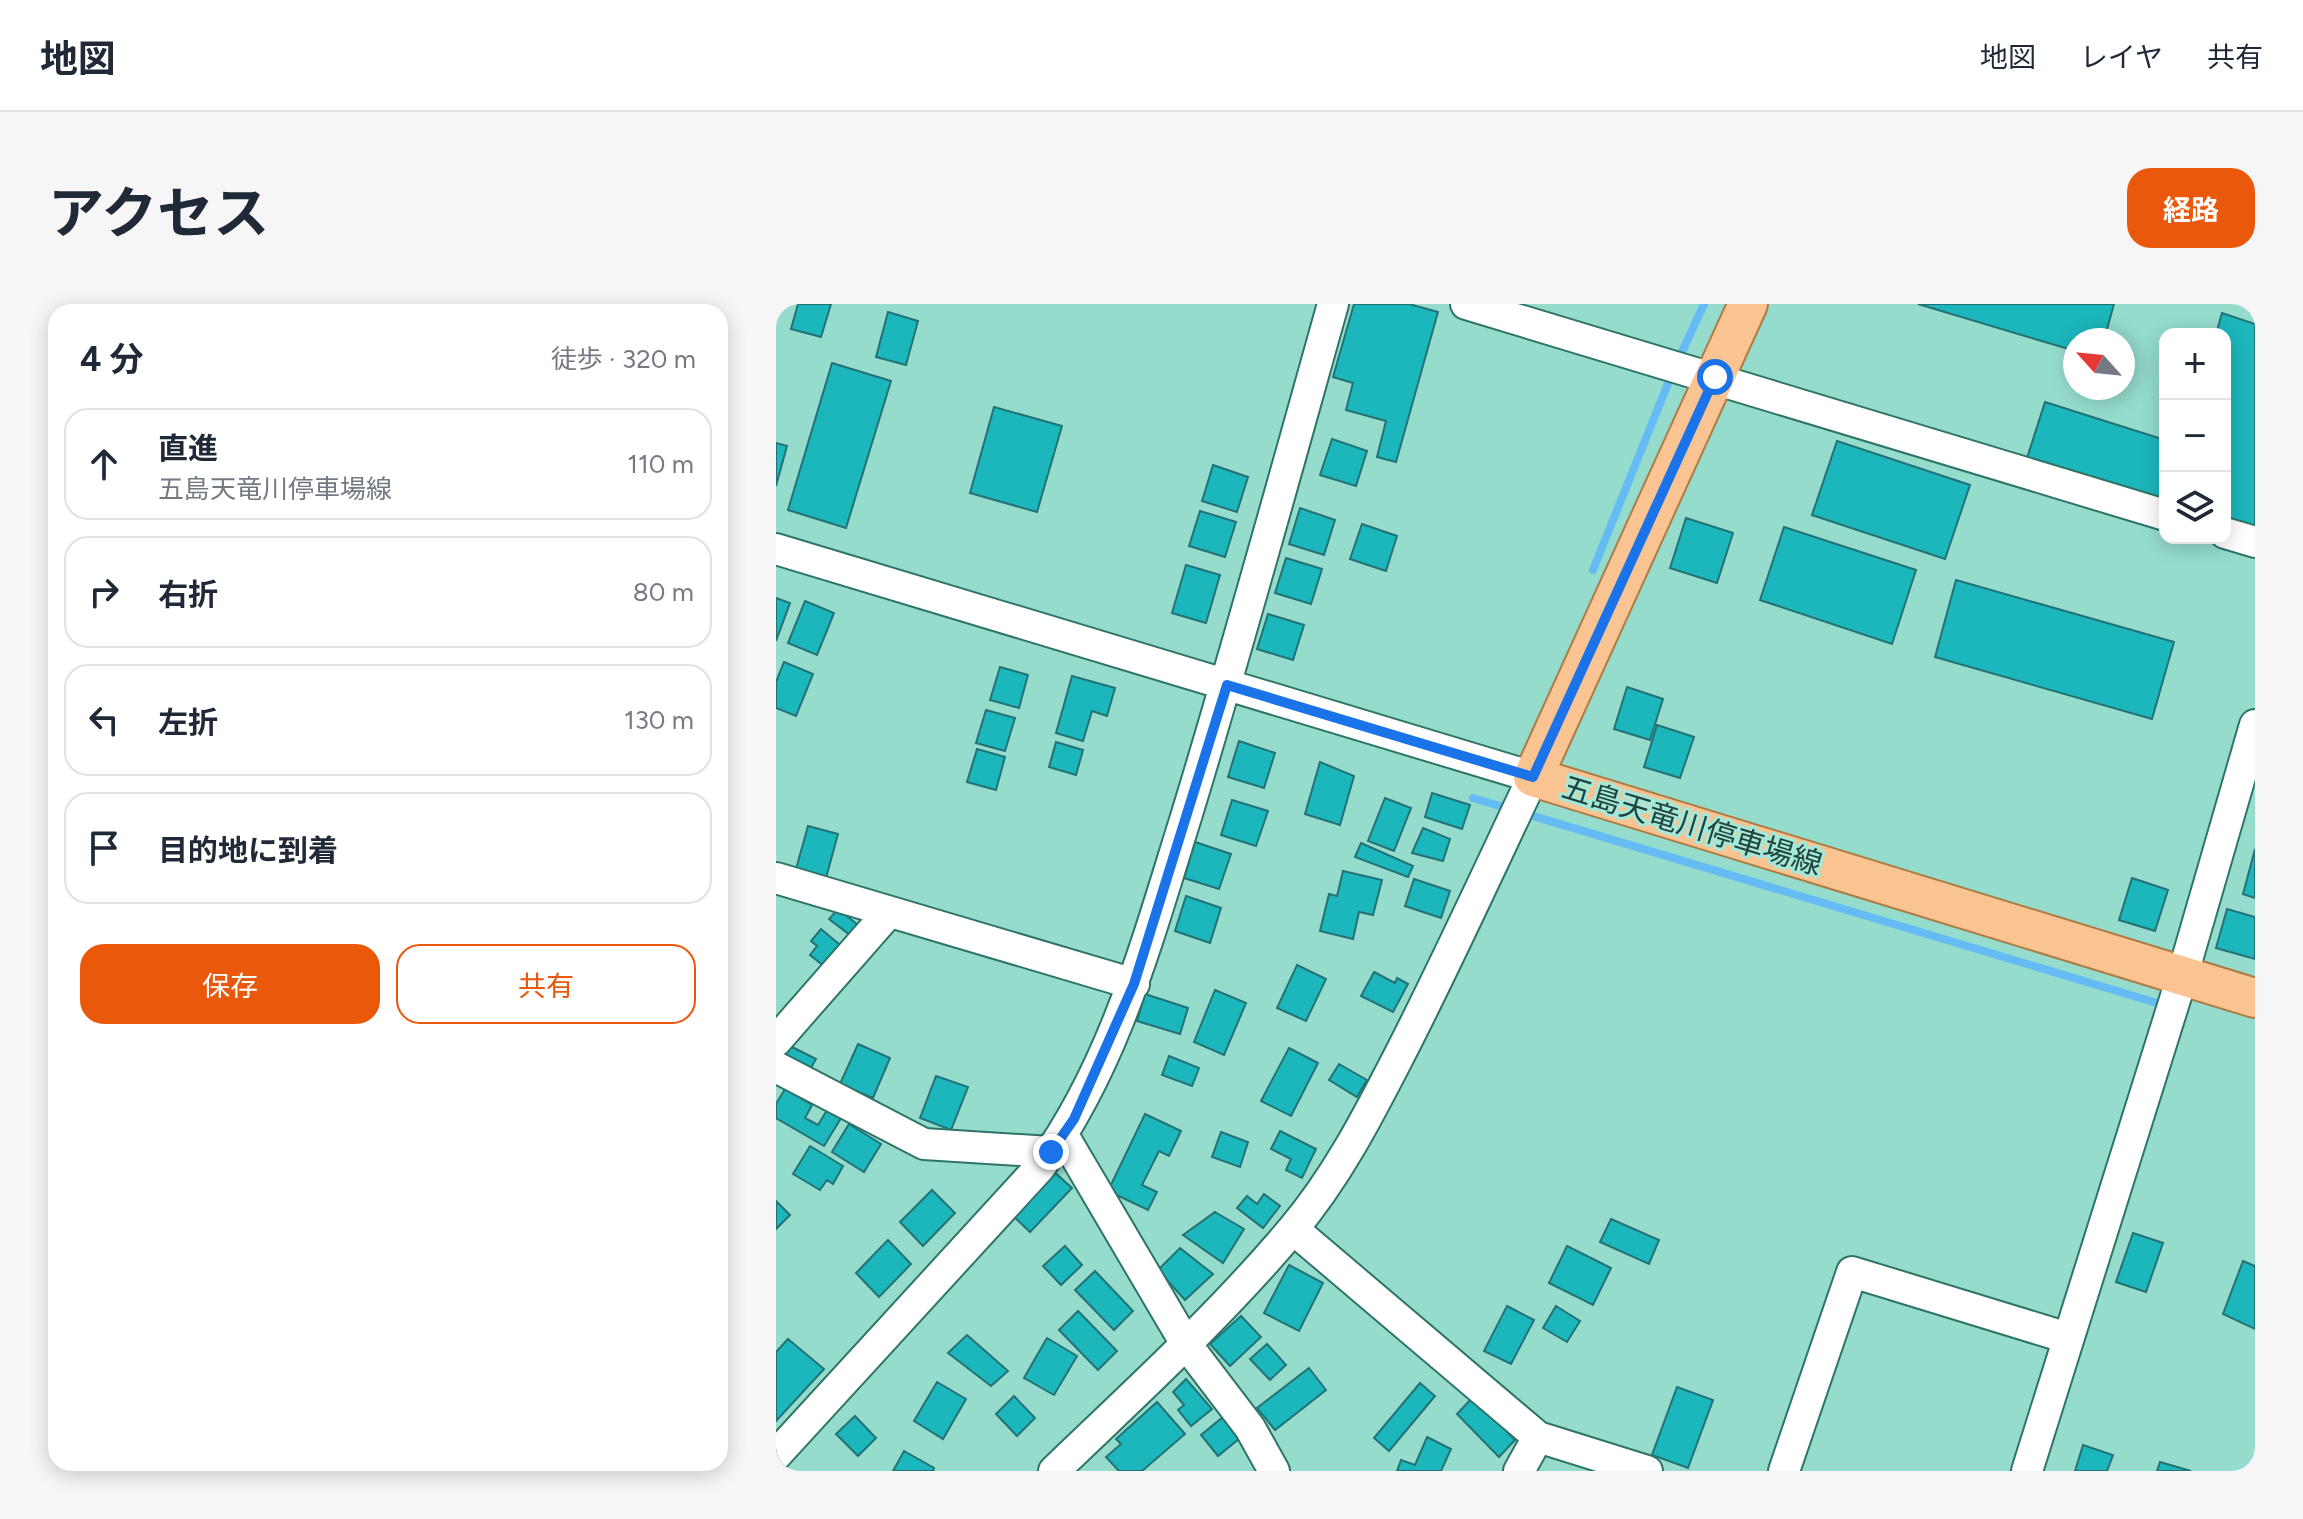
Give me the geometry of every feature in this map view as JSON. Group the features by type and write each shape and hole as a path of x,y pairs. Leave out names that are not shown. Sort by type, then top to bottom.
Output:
{"main road":[{"name":"五島天竜川停車場線","path":"1748,304 1533,777 2255,998"}],"street":[{"path":"776,1455 1057,1143 1074,1119 1134,984 1227,685 1333,304"},
{"path":"1466,304 2159,513"},
{"path":"2231,535 2255,542"},
{"path":"776,549 1533,777 1439,978 1366,1120 1293,1229 1186,1344 1054,1471"},
{"path":"2027,1471 2182,977 2255,725"},
{"path":"776,878 1134,984"},
{"path":"776,1041 889,912"},
{"path":"776,1067 924,1144 1057,1143"},
{"path":"1057,1143 1186,1344 1250,1428 1274,1471"},
{"path":"1293,1229 1538,1437 1647,1471"},
{"path":"1784,1471 1852,1272 2068,1338"},
{"path":"1519,1471 1538,1437"}],"building":[{"path":"798,304 831,304 821,337 791,329"},
{"path":"1354,304 1409,304 1438,312 1396,462 1377,457 1386,421 1346,410 1353,383 1333,377"},
{"path":"1918,304 2114,304 2107,328 2063,328 2063,347"},
{"path":"888,312 918,321 906,365 876,357"},
{"path":"2222,313 2255,324 2255,533 2231,526 2231,328 2218,328"},
{"path":"832,363 891,381 846,528 788,510"},
{"path":"2045,402 2159,438 2159,503 2026,461"},
{"path":"994,407 1062,426 1037,512 970,493"},
{"path":"1332,439 1367,451 1356,486 1320,475"},
{"path":"1837,441 1970,485 1945,559 1812,515"},
{"path":"776,443 787,446 776,486"},
{"path":"1213,465 1248,477 1237,512 1202,501"},
{"path":"1300,508 1335,520 1324,555 1289,544"},
{"path":"1200,511 1236,522 1225,557 1189,546"},
{"path":"1686,518 1733,533 1717,583 1670,568"},
{"path":"1362,524 1397,536 1386,571 1350,559"},
{"path":"1784,527 1916,570 1892,644 1760,600"},
{"path":"1286,558 1322,569 1311,604 1275,593"},
{"path":"1186,565 1220,575 1206,623 1172,613"},
{"path":"1956,580 2174,642 2152,719 1935,657"},
{"path":"776,598 790,603 776,641"},
{"path":"805,601 834,613 817,655 788,643"},
{"path":"1268,614 1304,625 1293,660 1257,649"},
{"path":"784,662 813,674 796,716 776,708 776,682"},
{"path":"1000,667 1028,675 1019,708 990,700"},
{"path":"1072,676 1115,688 1107,716 1092,711 1083,741 1056,733"},
{"path":"1627,687 1663,699 1650,740 1614,729"},
{"path":"986,710 1015,718 1005,751 976,743"},
{"path":"1657,725 1694,737 1680,778 1644,767"},
{"path":"1239,741 1275,753 1264,788 1228,777"},
{"path":"1056,742 1083,750 1076,775 1049,767"},
{"path":"977,749 1005,757 996,790 967,782"},
{"path":"1320,762 1354,776 1340,825 1305,814"},
{"path":"1432,793 1470,805 1462,829 1425,817"},
{"path":"1385,798 1411,808 1394,851 1368,841"},
{"path":"1232,800 1268,811 1256,846 1221,835"},
{"path":"808,826 838,834 826,878 796,869"},
{"path":"1423,828 1450,839 1443,861 1412,853"},
{"path":"1195,842 1231,854 1219,889 1184,878"},
{"path":"1361,843 1413,866 1408,877 1355,857"},
{"path":"2255,849 2255,898 2243,894"},
{"path":"1343,871 1382,880 1373,915 1359,912 1353,939 1320,931 1329,894 1337,896"},
{"path":"2132,878 2168,890 2155,931 2119,920"},
{"path":"1414,879 1450,891 1441,918 1405,906"},
{"path":"1186,896 1221,908 1210,943 1175,931"},
{"path":"838,909 858,925 850,935 829,919"},
{"path":"2227,909 2255,917 2255,959 2216,948"},
{"path":"821,929 840,945 824,966 810,955 817,946 811,941"},
{"path":"1297,965 1326,979 1306,1021 1277,1008"},
{"path":"1374,972 1395,983 1397,978 1408,984 1393,1012 1361,996"},
{"path":"1215,990 1246,1003 1224,1055 1194,1042"},
{"path":"1145,994 1188,1008 1180,1034 1137,1021"},
{"path":"786,1044 816,1059 807,1075 777,1059"},
{"path":"858,1044 890,1058 873,1098 840,1084"},
{"path":"1289,1048 1318,1063 1291,1116 1261,1101"},
{"path":"1169,1056 1199,1068 1192,1086 1162,1075"},
{"path":"1339,1064 1367,1080 1357,1097 1329,1080"},
{"path":"936,1076 968,1087 951,1130 920,1118"},
{"path":"785,1089 812,1105 805,1118 818,1125 827,1110 841,1118 824,1146 776,1118 776,1104"},
{"path":"1145,1114 1181,1131 1169,1156 1159,1151 1142,1185 1157,1192 1148,1210 1108,1191"},
{"path":"849,1124 881,1144 864,1172 832,1152"},
{"path":"1280,1131 1316,1149 1302,1178 1286,1170 1291,1159 1271,1149"},
{"path":"1221,1132 1248,1142 1240,1167 1212,1157"},
{"path":"810,1146 843,1166 833,1184 827,1180 820,1190 793,1174"},
{"path":"1050,1168 1072,1188 1030,1232 1009,1212"},
{"path":"932,1190 955,1213 923,1246 900,1222"},
{"path":"1264,1194 1280,1206 1263,1228 1237,1208 1247,1196 1257,1204"},
{"path":"776,1201 790,1215 776,1229"},
{"path":"1215,1212 1244,1229 1223,1263 1183,1235"},
{"path":"1611,1219 1659,1240 1649,1264 1600,1242"},
{"path":"2133,1233 2163,1243 2146,1292 2116,1282"},
{"path":"888,1240 911,1264 879,1297 856,1273"},
{"path":"1065,1246 1082,1265 1061,1285 1043,1266"},
{"path":"1567,1246 1611,1268 1593,1305 1549,1283"},
{"path":"1180,1248 1213,1274 1185,1300 1158,1270"},
{"path":"2243,1261 2255,1266 2255,1329 2223,1314"},
{"path":"1289,1265 1323,1283 1299,1331 1264,1313"},
{"path":"1095,1271 1133,1311 1114,1330 1075,1290"},
{"path":"1507,1306 1534,1320 1511,1364 1484,1351"},
{"path":"1556,1306 1580,1321 1567,1342 1543,1328"},
{"path":"1078,1311 1117,1351 1098,1370 1059,1330"},
{"path":"1241,1316 1261,1337 1230,1366 1210,1344"},
{"path":"967,1335 1008,1371 991,1386 948,1353"},
{"path":"1047,1338 1077,1356 1054,1395 1024,1378"},
{"path":"788,1339 824,1369 776,1421 776,1352"},
{"path":"1267,1344 1286,1365 1270,1380 1250,1359"},
{"path":"1309,1368 1326,1390 1275,1430 1257,1408"},
{"path":"1186,1379 1212,1409 1191,1426 1178,1410 1184,1405 1173,1392"},
{"path":"937,1382 966,1399 943,1439 914,1421"},
{"path":"1420,1383 1435,1396 1389,1451 1374,1438"},
{"path":"1677,1387 1713,1400 1688,1468 1652,1455"},
{"path":"1014,1396 1035,1418 1017,1436 996,1414"},
{"path":"1473,1397 1515,1440 1499,1457 1457,1414"},
{"path":"1157,1402 1185,1434 1142,1471 1119,1471 1106,1457 1121,1444 1116,1439"},
{"path":"855,1416 876,1438 858,1456 836,1434"},
{"path":"1223,1417 1240,1438 1218,1456 1201,1435"},
{"path":"1427,1437 1451,1449 1441,1471 1397,1471 1401,1460 1415,1465"},
{"path":"2083,1445 2113,1455 2107,1471 2075,1471"},
{"path":"904,1451 934,1468 933,1471 893,1471"},
{"path":"2160,1462 2191,1471 2157,1471"}],"waterway":[{"path":"1593,570 1671,376 1704,304"},
{"path":"1473,798 2167,1006"}],"route":[{"path":"1051,1152 1074,1119 1134,984 1227,685 1533,777 1715,377"}]}
